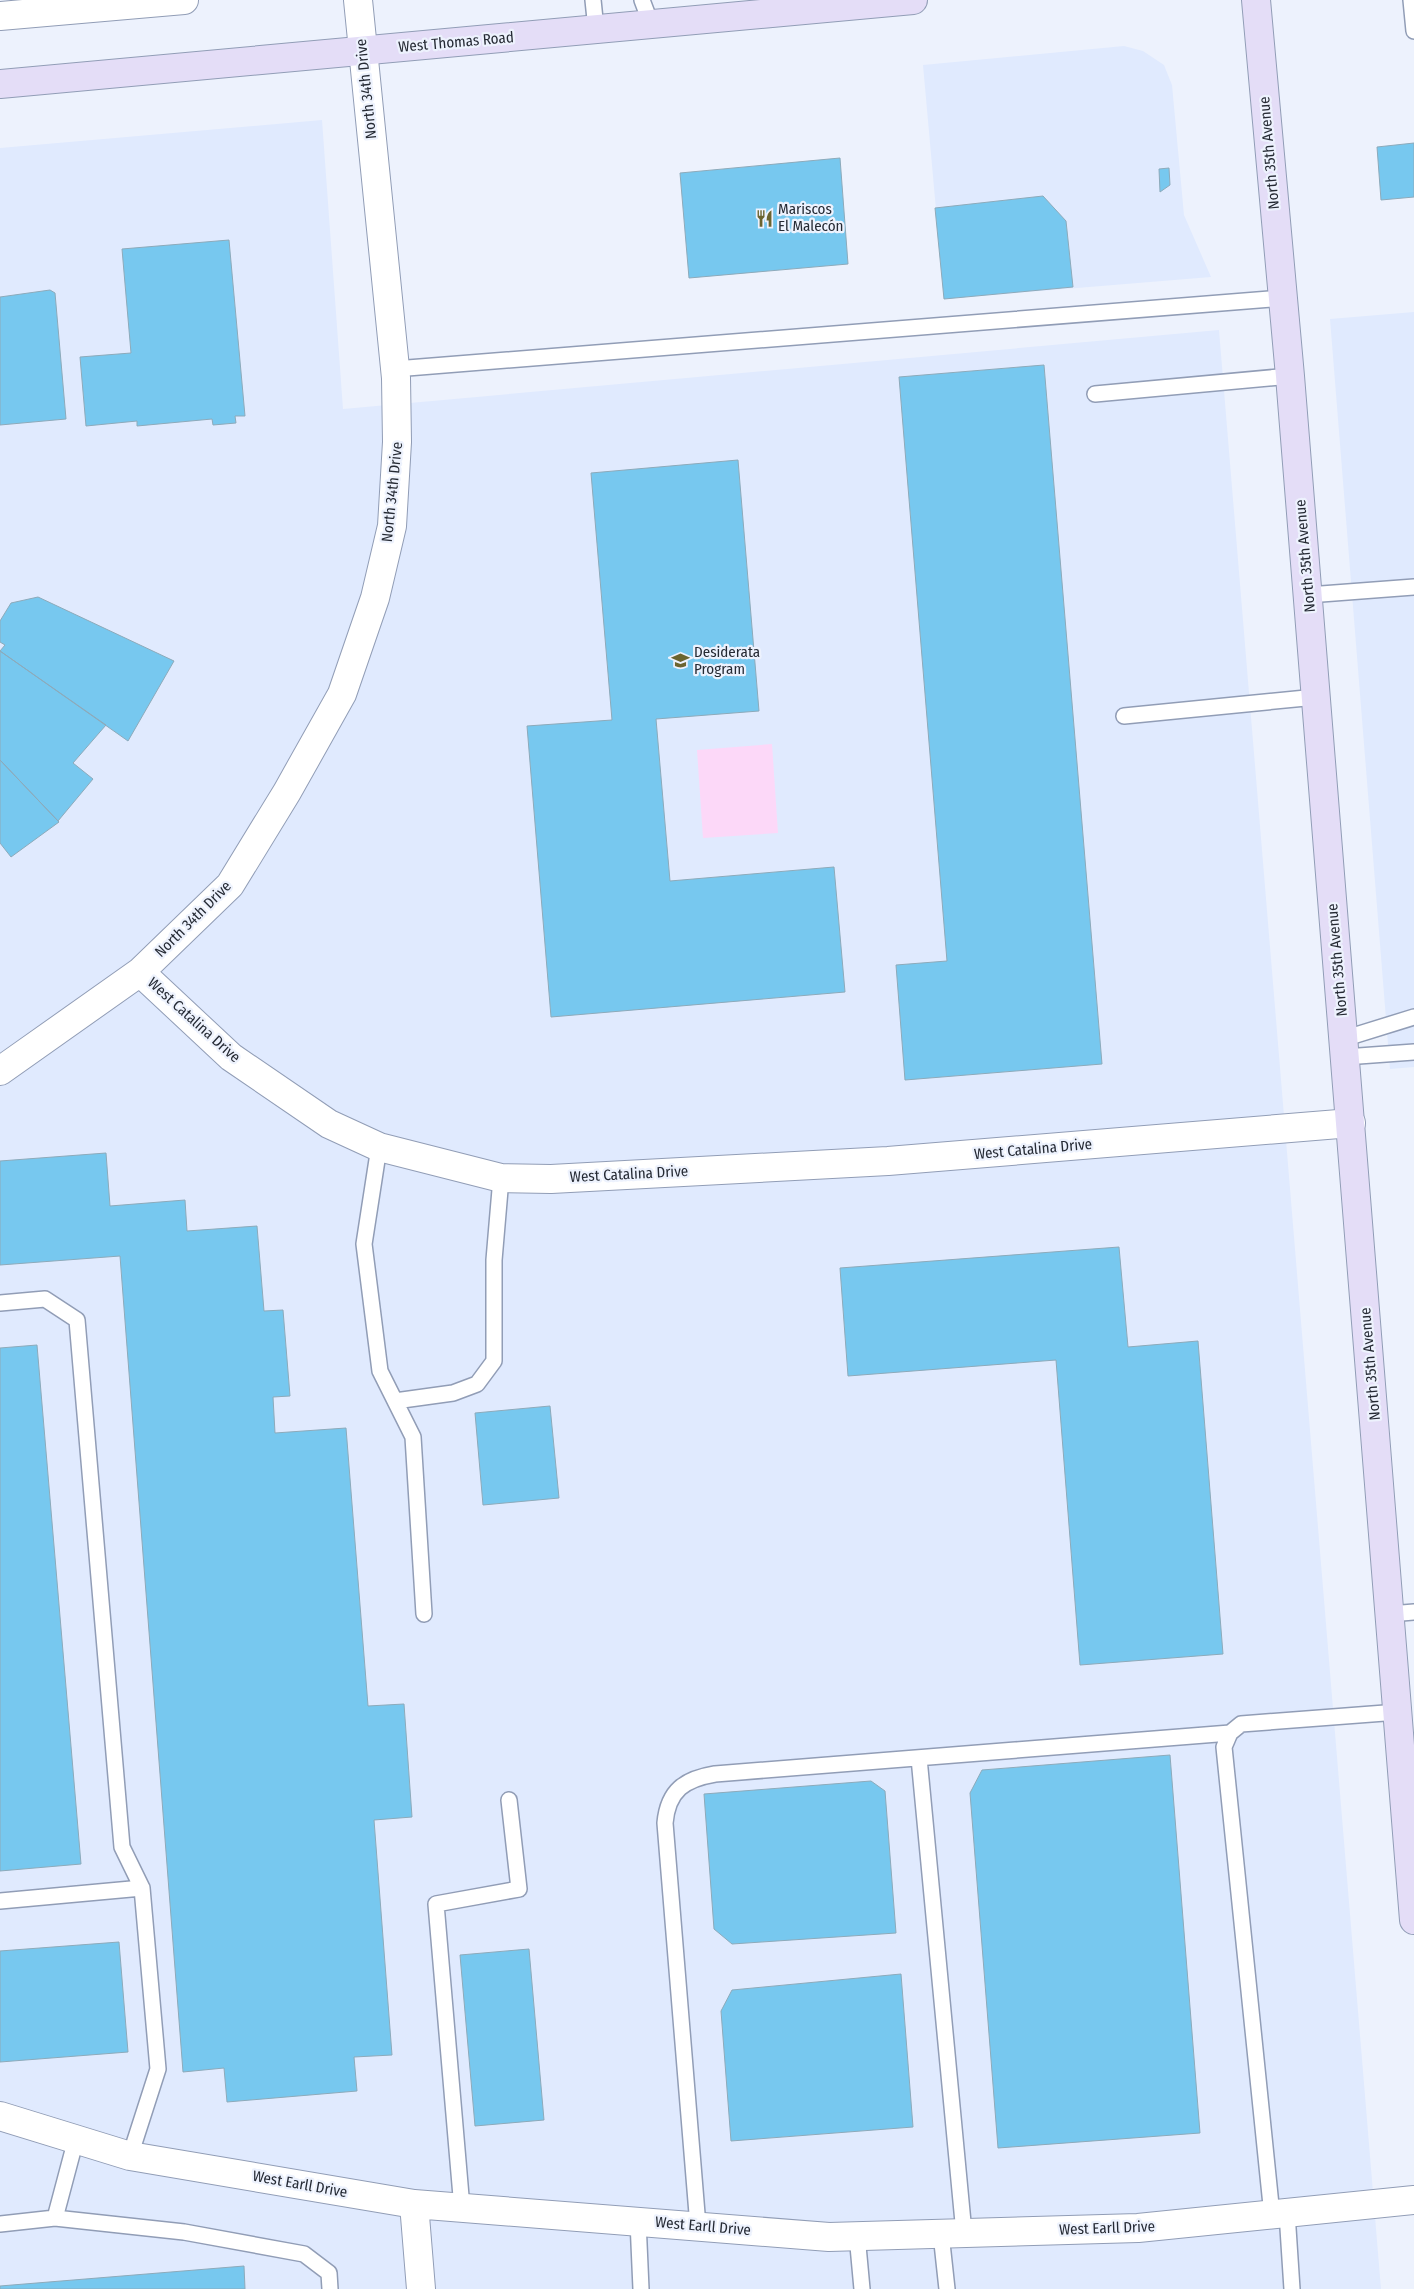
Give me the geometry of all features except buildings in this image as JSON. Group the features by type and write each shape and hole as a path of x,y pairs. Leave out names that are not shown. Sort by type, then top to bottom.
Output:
{"main road":[{"name":"West Thomas Road","path":"0,84 596,29 646,12 913,0"},
{"name":"North 35th Avenue","path":"1256,0 1290,376 1344,1048 1402,1613 1398,1712 1414,1920"}],"street":[{"path":"0,16 127,2 184,0"},
{"name":"North 34th Drive","path":"140,972 230,885 287,792 342,694 375,598 392,526 397,442 395,368 358,0"},
{"name":"West Catalina Drive","path":"0,1071 140,972 231,1057 329,1124 379,1147 501,1178 551,1179 888,1161 1351,1123"},
{"name":"West Earll Drive","path":"0,2116 130,2156 414,2204 829,2236 1138,2228 1414,2200"},
{"path":"414,2204 421,2289"}],"lane":[{"path":"593,0 596,29"},
{"path":"1411,0 1414,31"},
{"path":"395,368 1283,298"},
{"path":"1095,394 1290,376"},
{"path":"1308,595 1414,587"},
{"path":"1124,716 1316,698"},
{"path":"1344,1048 1414,1017"},
{"path":"1344,1048 1414,1052"},
{"path":"379,1147 364,1244 380,1371 413,1437 424,1614"},
{"path":"395,1401 453,1393 477,1384 494,1361 494,1260 501,1178"},
{"path":"0,1303 44,1299 77,1320 122,1847 142,1888 158,2069 130,2156"},
{"path":"1292,2289 1279,2214 1224,1747 1230,1733 1241,1724 1398,1712"},
{"path":"698,2226 665,1822 666,1811 672,1797 681,1785 696,1777 715,1774 1230,1733"},
{"path":"919,1758 953,2233 947,2289"},
{"path":"462,2208 436,1904 519,1888 509,1800"},
{"path":"0,1901 142,1888"},
{"path":"55,2218 76,2139"},
{"path":"0,2224 55,2218 184,2232 304,2254 329,2273 330,2289"},
{"path":"638,2221 641,2289"},
{"path":"857,2235 862,2289"}],"shaded area":[{"path":"1124,46 1143,51 1164,65 1172,85 1184,215 1211,277 944,299 923,65"},
{"path":"322,120 343,409 1219,330 1381,2289 0,2289 0,148"},
{"path":"1414,312 1414,1067 1390,1069 1330,319"},
{"path":"772,744 778,833 703,838 697,750"}],"place":[{"name":"Mariscos El Malecón","path":"764,218"},
{"name":"Desiderata Program","path":"680,661"}]}
